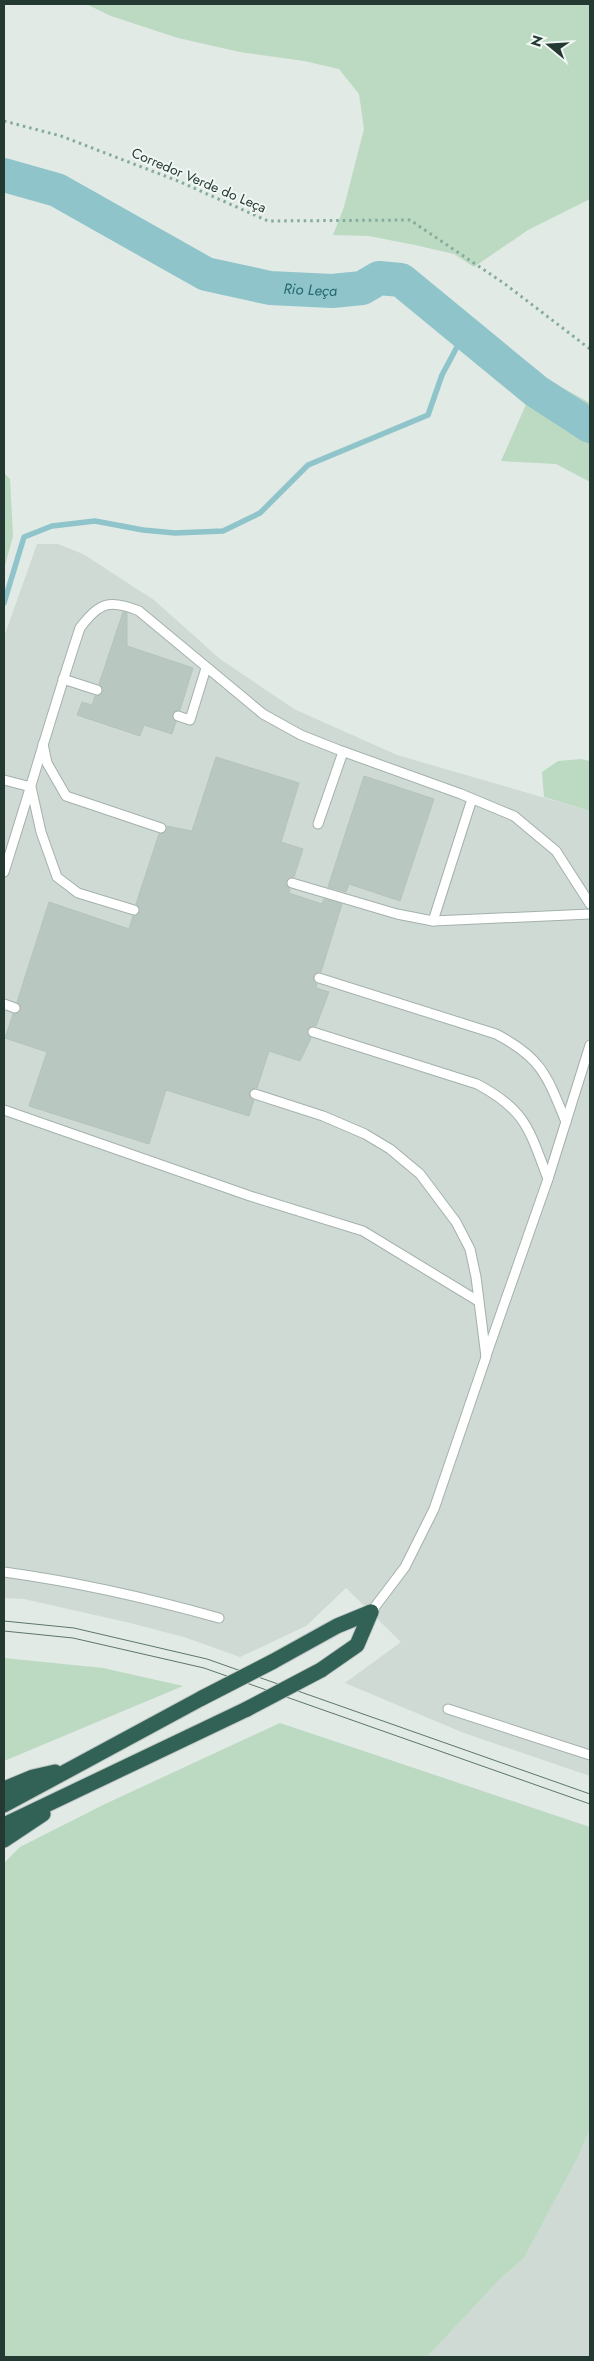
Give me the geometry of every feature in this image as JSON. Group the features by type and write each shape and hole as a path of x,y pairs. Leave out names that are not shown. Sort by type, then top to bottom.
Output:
{"highway":[{"path":"4,1805 337,1626 371,1612"},
{"path":"4,1825 247,1709 321,1670 358,1645 371,1612"},
{"path":"4,1789 33,1777 73,1768"},
{"path":"4,1840 75,1792"}],"lane":[{"path":"4,872 80,628 91,613 103,604 122,604 140,611 263,714 301,735 514,816 556,851 590,904"},
{"path":"178,716 190,720 206,668"},
{"path":"64,679 97,690"},
{"path":"43,742 47,763 66,796 161,828"},
{"path":"318,824 343,752"},
{"path":"4,780 31,787"},
{"path":"31,787 41,832 57,877 78,893 134,910"},
{"path":"433,921 472,799"},
{"path":"292,883 397,914 433,921 590,914"},
{"path":"319,978 496,1034 519,1046 546,1074 566,1122"},
{"path":"4,1004 15,1008"},
{"path":"314,1032 476,1084 496,1094 514,1109 524,1122 548,1179"},
{"path":"371,1612 405,1567 434,1509 566,1122 586,1078 590,1045"},
{"path":"255,1094 323,1116 365,1134 390,1149 420,1174 456,1222 470,1249 476,1277 486,1357"},
{"path":"4,1110 250,1196 363,1231 478,1301"},
{"path":"4,1572 64,1580 165,1603 219,1618"},
{"path":"448,1709 590,1755"}],"path":[{"name":"Corredor Verde do Leça","path":"4,121 70,140 178,181 268,221 410,220 506,284 590,349"}],"shaded area":[{"path":"37,544 58,544 83,554 154,600 220,659 294,709 397,755 590,811 590,1776 464,1733 345,1683 401,1642 346,1588 306,1626 240,1657 184,1637 126,1622 24,1599 4,1598 4,637"},
{"path":"590,2129 590,2357 427,2357 501,2278 524,2258 578,2157"}],"green space":[{"path":"86,4 590,4 590,199 528,230 474,267 454,254 415,245 369,236 333,235 344,207 364,129 359,94 339,69 304,61 240,52 178,38 111,16"},
{"path":"539,375 590,403 590,482 556,464 501,461"},
{"path":"4,473 10,479 13,536 4,569"},
{"path":"581,759 590,761 590,811 544,797 542,772 558,761"},
{"path":"4,1658 103,1668 183,1686 4,1761"},
{"path":"280,1723 590,1827 590,2129 578,2157 524,2258 501,2278 427,2357 4,2357 4,1863 20,1847 105,1804"}],"building":[{"path":"123,612 127,613 127,646 193,668 180,710 174,711 172,714 176,722 172,734 144,725 140,736 77,715 82,702 92,705 95,696 103,692 103,688 99,684"},
{"path":"216,757 299,783 281,842 303,849 294,877 286,881 286,885 290,889 289,893 322,904 324,899 342,904 321,972 315,973 313,977 314,982 317,984 316,988 329,992 316,1026 311,1026 307,1030 307,1034 311,1038 300,1061 269,1051 257,1088 251,1089 249,1093 250,1098 254,1100 249,1116 166,1090 149,1144 29,1106 47,1052 5,1038 13,1014 19,1013 21,1010 20,1004 17,1002 49,902 129,929 133,916 140,912 140,908 136,904 159,834 165,832 167,826 192,831"},
{"path":"364,776 434,799 400,901 349,884 346,892 328,887"}],"waterway":[{"name":"Rio Leça","path":"4,175 57,190 206,274 270,288 332,291 362,288 379,278 401,280 536,391 590,426"},
{"path":"4,603 24,537 52,526 95,521 143,530 175,533 223,531 260,513 308,465 428,415 442,375 465,332"}],"tram line":[{"path":"4,1621 74,1628 207,1659 590,1794"},
{"path":"4,1631 73,1638 204,1668 590,1804"}]}
